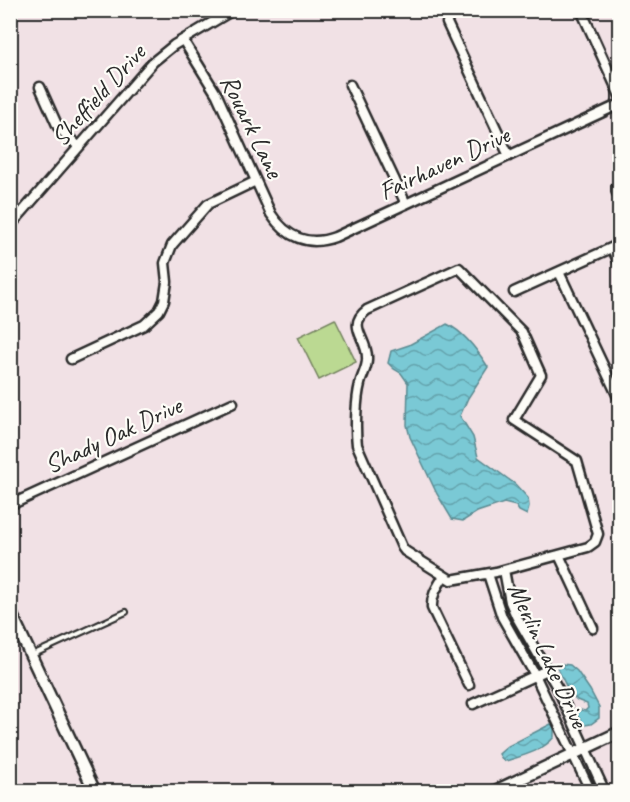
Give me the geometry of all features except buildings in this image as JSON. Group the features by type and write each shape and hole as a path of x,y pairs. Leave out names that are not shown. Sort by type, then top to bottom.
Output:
{"main road":[{"path":"10,611 95,792"},
{"path":"493,792 620,732"}],"street":[{"name":"Sheffield Drive","path":"10,226 153,62 170,48 233,10"},
{"path":"580,10 620,96"},
{"path":"447,23 509,156"},
{"name":"Rouark Lane","path":"183,40 217,95 271,214 284,230"},
{"path":"350,85 406,204"},
{"path":"40,87 58,127 79,147"},
{"name":"Fairhaven Drive","path":"284,230 312,241 335,237 620,104"},
{"path":"70,359 144,325 153,318 163,304 166,294 165,263 172,245 211,202 256,181"},
{"path":"514,292 620,244"},
{"path":"459,268 522,332 541,375 514,420 578,461 597,530 597,538 591,545 559,555 496,572 451,580 402,547 357,445 359,385 368,357 357,327 364,312 459,268"},
{"path":"558,272 616,384 620,402"},
{"name":"Shady Oak Drive","path":"10,505 233,403"},
{"path":"559,555 593,628"},
{"name":"Merlin Lake Drive","path":"496,572 507,591 513,609 558,689 605,792"},
{"name":"Merlin Lake Drive","path":"496,572 502,617 535,675 591,792"},
{"path":"444,576 434,593 432,608 469,684"},
{"path":"473,704 547,669"}],"lane":[{"path":"620,180 614,186 614,192 620,205"},
{"path":"609,248 620,271"},
{"path":"31,656 126,612"}],"green space":[{"path":"335,319 356,362 319,380 298,337"}],"water":[{"path":"447,324 465,337 488,367 468,398 460,416 473,437 478,457 515,484 528,498 527,515 519,511 516,506 504,503 477,512 463,521 452,519 437,494 410,437 407,425 408,383 401,373 388,363 391,351 409,345"},
{"path":"562,664 570,665 577,671 599,707 599,718 591,724 585,725 578,717 577,712 585,711 588,708 587,704 577,700 569,692 557,667"},
{"path":"551,724 554,727 554,737 544,746 519,757 506,761 502,759 499,754 508,746"}]}
